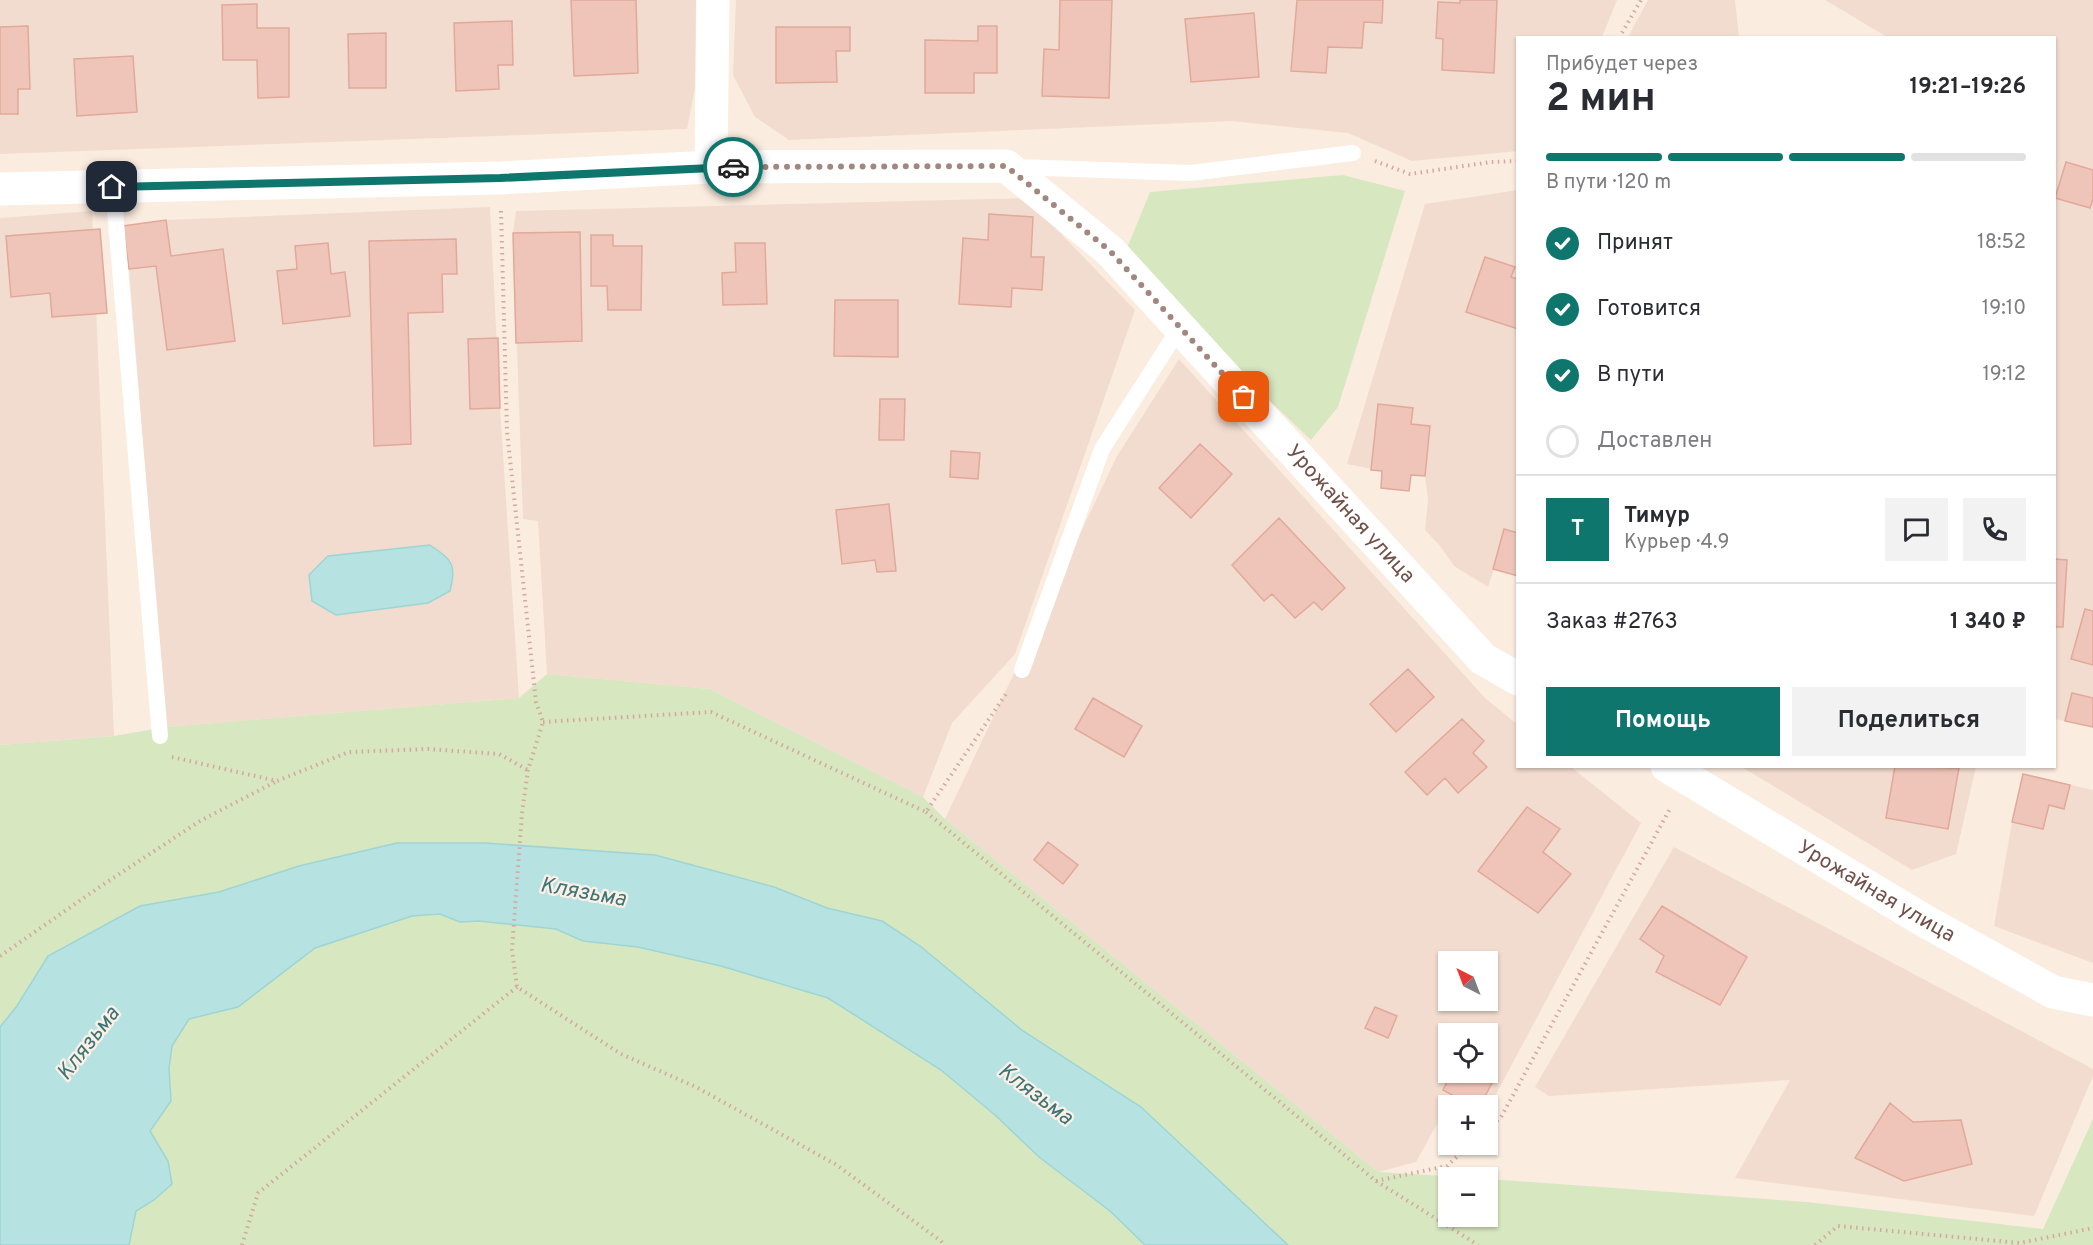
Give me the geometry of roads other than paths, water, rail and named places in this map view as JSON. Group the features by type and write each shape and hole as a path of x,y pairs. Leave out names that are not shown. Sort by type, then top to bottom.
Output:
{"street":[{"path":"711,167 713,0"},
{"path":"0,189 500,178 711,167 1006,166"},
{"name":"Урожайная улица","path":"1006,166 1110,251 1483,659 1516,678"},
{"name":"Урожайная улица","path":"1677,772 1923,920 2053,992 2093,1000"}],"lane":[{"path":"1006,166 1190,173 1353,153"},
{"path":"112,187 160,736"},
{"path":"1022,670 1102,449 1180,327"}],"water":[{"path":"430,545 448,559 453,575 450,591 428,603 336,615 312,601 309,575 328,556"},
{"name":"Клязьма","path":"397,843 485,843 655,855 774,887 827,908 882,921 920,946 1023,1031 1141,1107 1288,1245 1145,1245 1110,1211 1039,1157 995,1115 941,1070 828,998 721,966 638,947 583,941 556,929 479,921 460,922 440,914 412,916 315,948 238,1007 189,1019 172,1046 169,1068 171,1101 150,1131 168,1161 172,1184 154,1200 136,1211 129,1245 0,1245 0,1027 17,1006 48,956 140,906 219,892 299,866"}]}
